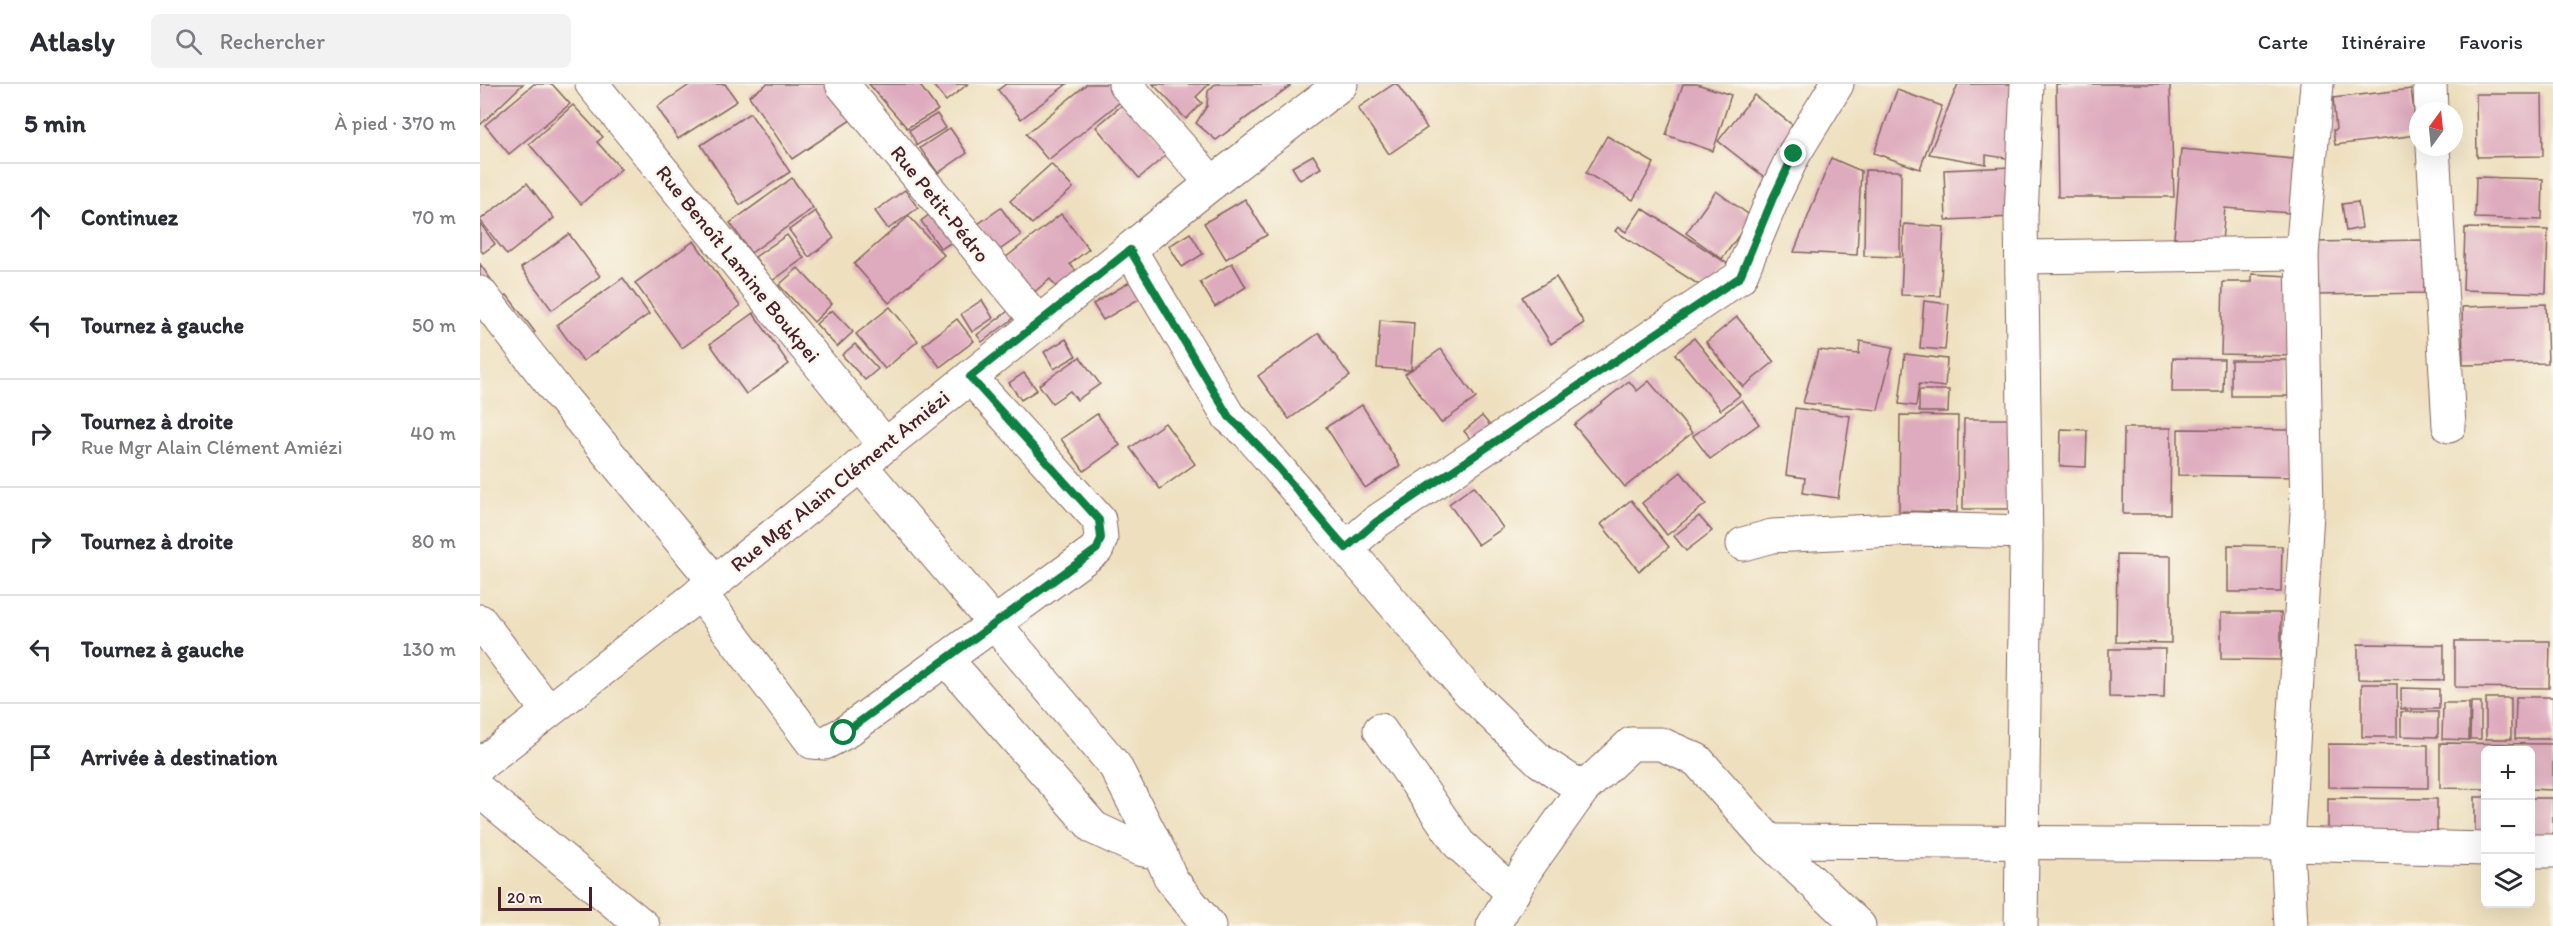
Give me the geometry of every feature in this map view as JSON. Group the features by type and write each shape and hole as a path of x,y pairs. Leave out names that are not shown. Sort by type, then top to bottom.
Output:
{"street":[{"name":"Rue Benoît Lamine Boukpei","path":"592,84 872,455 995,624 1115,766 1161,853 1171,879 1209,926"},
{"name":"Rue Petit-Pédro","path":"842,84 1039,323"},
{"path":"1125,84 1212,183"},
{"name":"Rue Mgr Alain Clément Amiézi","path":"480,765 707,587 1212,183 1341,84"},
{"path":"1346,548 1376,522 1740,277 1794,154 1837,84"},
{"path":"2021,926 2026,532 2022,257 2027,84"},
{"path":"2291,926 2287,844 2307,513 2302,253 2317,84"},
{"path":"2430,84 2431,102"},
{"path":"2434,156 2449,426"},
{"path":"1130,250 1229,417 1248,434 1470,693 1540,761 1582,789"},
{"path":"2022,257 2302,253"},
{"path":"480,293 707,587 812,742 825,743 844,733 1097,549 1101,538 1099,520 970,377"},
{"path":"1743,544 1772,536 1915,529 2026,532"},
{"path":"480,621 547,711"},
{"path":"946,659 1094,828 1139,849 1161,853"},
{"path":"1380,730 1459,844 1513,893"},
{"path":"1493,926 1582,789 1631,744 1661,744 1697,760 1769,841 1859,926"},
{"path":"480,792 643,926"},
{"path":"1769,841 2023,841 2481,849"},
{"path":"2535,851 2553,851"}],"building":[{"path":"480,84 523,84 480,125"},
{"path":"534,84 552,84 570,104 509,154 485,125"},
{"path":"691,84 725,84 737,101 678,139 657,107"},
{"path":"767,84 832,84 854,118 792,159 749,96"},
{"path":"869,84 919,84 938,110 907,128"},
{"path":"932,84 968,84 946,101"},
{"path":"1006,84 1067,84 1021,119 998,90"},
{"path":"1087,84 1122,84 1130,94 1048,160 1026,134"},
{"path":"1153,84 1209,84 1196,97 1202,103 1186,119"},
{"path":"1215,84 1288,84 1290,86 1216,140 1196,123 1207,106 1208,91"},
{"path":"1397,84 1427,128 1389,154 1358,108"},
{"path":"1683,84 1697,84 1731,95 1713,151 1666,135"},
{"path":"1958,84 2015,84 2012,159 1986,155 1986,164 1929,154"},
{"path":"2056,84 2170,84 2174,197 2058,197"},
{"path":"2411,89 2413,102 2409,102 2409,136 2335,145 2333,98"},
{"path":"1897,90 1942,106 1920,169 1874,153"},
{"path":"2476,94 2542,94 2543,156 2477,157"},
{"path":"1754,95 1804,134 1768,180 1718,141"},
{"path":"1127,101 1170,152 1139,178 1096,127"},
{"path":"573,105 603,137 597,142 621,169 581,204 529,144"},
{"path":"750,113 790,172 740,205 701,145"},
{"path":"937,114 946,128 917,145 909,130"},
{"path":"950,128 967,153 938,173 920,148"},
{"path":"1607,136 1654,163 1633,200 1586,173"},
{"path":"2181,149 2294,159 2290,213 2225,208 2222,242 2174,238"},
{"path":"1313,155 1321,168 1300,180 1292,167"},
{"path":"1831,158 1861,171 1857,255 1794,252"},
{"path":"1051,164 1073,188 1032,224 1010,201"},
{"path":"2011,167 2013,217 1946,220 1944,170"},
{"path":"1865,170 1901,171 1900,257 1864,256"},
{"path":"2476,177 2543,179 2542,220 2475,218"},
{"path":"792,178 813,208 751,253 730,223"},
{"path":"527,183 554,218 507,255 480,220"},
{"path":"905,190 918,208 888,229 875,211"},
{"path":"1716,191 1752,217 1722,259 1686,233"},
{"path":"1245,199 1267,235 1226,259 1204,223"},
{"path":"2358,202 2362,228 2346,231 2342,204"},
{"path":"1001,208 1021,235 998,251 978,224"},
{"path":"1642,208 1728,264 1710,292 1615,231 1618,227 1626,232"},
{"path":"815,211 834,238 809,257 789,230"},
{"path":"934,211 955,240 941,249 921,221"},
{"path":"1061,214 1089,249 1070,264 1077,272 1057,288 1050,279 1033,293 1005,258"},
{"path":"909,216 944,255 889,303 854,264"},
{"path":"480,223 495,244 483,253 480,249"},
{"path":"1904,224 1944,227 1940,296 1901,295"},
{"path":"2465,228 2548,230 2546,293 2463,290"},
{"path":"1190,233 1203,254 1182,267 1169,246"},
{"path":"569,234 600,276 552,310 521,268"},
{"path":"787,235 804,258 772,281 755,257"},
{"path":"2423,240 2424,293 2317,295 2315,242"},
{"path":"694,241 740,306 682,348 635,283"},
{"path":"1232,263 1246,287 1215,307 1200,282"},
{"path":"480,264 497,288 485,296 480,289"},
{"path":"798,268 832,304 814,322 779,285"},
{"path":"2252,274 2289,276 2292,356 2221,354 2223,282 2252,282"},
{"path":"1556,277 1584,323 1551,344 1522,297"},
{"path":"623,278 649,314 583,361 557,325"},
{"path":"1133,280 1144,296 1103,320 1093,304"},
{"path":"507,295 535,332 520,343 492,306"},
{"path":"982,300 993,318 972,332 961,314"},
{"path":"1924,301 1949,304 1945,350 1920,348"},
{"path":"2546,304 2548,363 2463,365 2462,307"},
{"path":"890,307 918,341 885,369 856,334"},
{"path":"1012,308 1018,315 982,342 977,335"},
{"path":"832,310 853,332 837,347 816,324"},
{"path":"753,313 789,364 746,394 710,344"},
{"path":"1737,317 1774,362 1743,387 1706,342"},
{"path":"957,319 974,341 940,367 923,345"},
{"path":"1380,320 1414,323 1411,370 1377,368"},
{"path":"1319,333 1350,376 1289,419 1258,376"},
{"path":"1694,338 1740,395 1721,410 1675,354"},
{"path":"1066,339 1076,356 1054,369 1044,352"},
{"path":"1860,341 1893,347 1878,410 1803,403 1818,350 1859,354"},
{"path":"855,344 878,369 865,380 842,355"},
{"path":"1441,349 1476,398 1441,423 1405,374"},
{"path":"1905,354 1947,359 1945,387 1919,384 1916,406 1899,404"},
{"path":"1080,357 1100,384 1077,400 1070,391 1052,403 1039,385"},
{"path":"2173,358 2224,359 2223,392 2172,392"},
{"path":"2231,360 2288,360 2288,396 2231,396"},
{"path":"1024,373 1037,390 1021,400 1009,383"},
{"path":"1629,381 1637,391 1649,381 1692,433 1625,487 1574,425"},
{"path":"1919,390 1949,390 1948,412 1919,412"},
{"path":"1742,400 1759,424 1710,459 1693,436"},
{"path":"1362,405 1400,466 1365,488 1326,427"},
{"path":"1795,408 1850,416 1838,498 1803,493 1805,478 1786,475"},
{"path":"1097,414 1120,445 1084,471 1061,439"},
{"path":"1900,415 1958,416 1957,512 1899,511"},
{"path":"1482,416 1498,435 1479,450 1464,431"},
{"path":"1964,419 2017,419 2016,509 1963,509"},
{"path":"1165,423 1195,464 1160,489 1130,448"},
{"path":"2124,428 2171,428 2170,514 2123,514"},
{"path":"2061,429 2087,430 2086,467 2060,466"},
{"path":"2178,429 2298,430 2297,477 2178,475"},
{"path":"1681,472 1706,504 1667,535 1642,503"},
{"path":"1474,486 1503,528 1478,545 1449,504"},
{"path":"1631,500 1669,547 1639,571 1601,524"},
{"path":"1699,516 1712,531 1686,551 1674,536"},
{"path":"2228,545 2282,546 2281,592 2228,592"},
{"path":"2117,555 2171,556 2171,643 2116,642"},
{"path":"2221,613 2281,613 2281,660 2221,659"},
{"path":"2455,641 2550,641 2549,688 2455,687"},
{"path":"2358,644 2444,645 2444,680 2358,679"},
{"path":"2109,649 2165,649 2164,698 2109,697"},
{"path":"2362,684 2397,684 2397,737 2362,737"},
{"path":"2401,688 2439,689 2439,709 2401,709"},
{"path":"2516,697 2553,697 2553,739 2515,739"},
{"path":"2486,698 2511,698 2511,739 2486,739"},
{"path":"2471,702 2481,702 2481,739 2470,739"},
{"path":"2443,703 2469,703 2469,740 2442,739"},
{"path":"2401,712 2438,712 2438,737 2401,736"},
{"path":"2440,743 2553,744 2553,790 2535,789 2535,746 2481,746 2481,789 2440,788"},
{"path":"2328,744 2428,745 2428,788 2328,787"},
{"path":"2475,797 2481,797 2481,837 2475,837"},
{"path":"2328,798 2437,799 2437,840 2328,839"},
{"path":"2535,798 2553,798 2553,838 2535,837"}],"route":[{"path":"844,733 1097,549 1101,538 1099,520 970,377 1130,250 1229,417 1248,434 1346,548 1376,522 1740,277 1794,154"}]}
